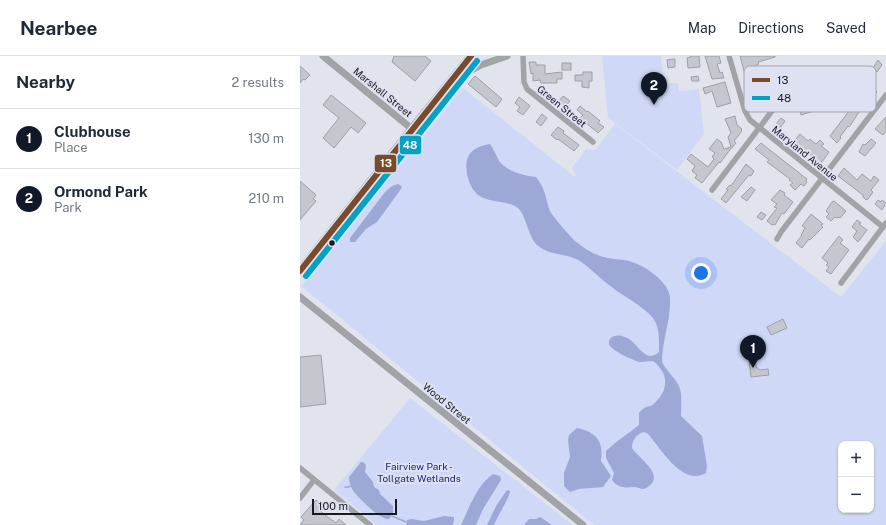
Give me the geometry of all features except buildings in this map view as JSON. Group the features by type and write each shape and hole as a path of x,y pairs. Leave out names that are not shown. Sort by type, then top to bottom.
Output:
{"main road":[{"path":"300,270 438,96 472,56"}],"street":[{"name":"Marshall Street","path":"322,56 412,129"},
{"path":"438,96 468,72 481,65 507,56"},
{"name":"Green Street","path":"523,56 524,82 527,89 593,142"},
{"name":"Maryland Avenue","path":"729,56 744,108"},
{"path":"876,108 886,95"},
{"name":"Maryland Avenue","path":"745,112 750,120 885,225"},
{"path":"712,190 771,112"},
{"path":"777,239 873,112"},
{"path":"841,283 885,225"},
{"name":"Wood Street","path":"300,297 583,525"},
{"path":"300,468 370,525"},
{"path":"300,498 314,480"}],"green space":[{"path":"602,56 661,56 664,84 678,83 679,91 699,89 704,134 677,170 608,118"},
{"path":"463,88 575,177 576,175 572,168 586,149 595,150 615,124 841,297 886,241 886,525 594,525 301,286"},
{"name":"Fairview Park - Tollgate Wetlands","path":"410,398 573,525 377,525 334,490"}],"shaded area":[{"path":"490,144 499,161 507,168 521,174 536,177 544,190 550,211 575,241 599,256 629,261 642,266 661,280 669,292 670,306 663,346 662,362 680,388 681,416 702,436 707,466 706,473 697,476 689,475 680,470 665,456 647,433 643,432 635,438 632,448 650,468 654,479 651,484 644,489 619,486 612,480 614,473 606,458 606,451 639,425 639,413 644,408 651,406 657,401 664,390 665,378 659,366 653,361 640,362 628,357 613,349 609,344 609,341 614,336 623,336 630,339 645,354 649,356 654,355 659,352 658,333 655,321 644,309 609,285 580,261 575,258 552,253 537,245 531,236 523,215 518,208 508,203 490,200 479,196 472,189 466,169 467,159 476,149"},
{"path":"398,184 402,187 401,189 377,222 366,229 355,242 350,242 350,238 385,192 392,186"},
{"path":"577,428 594,435 600,443 602,454 601,461 611,476 603,487 579,489 570,492 564,486 564,473 570,457 568,440 569,435"},
{"path":"361,462 366,465 365,472 373,482 374,487 379,490 380,494 393,506 393,513 389,519 381,516 370,508 352,489 349,477"},
{"path":"493,474 500,476 501,480 483,509 476,525 461,525 478,490"},
{"path":"507,490 510,491 509,494 494,525 487,525 496,506"},
{"path":"444,516 454,517 453,525 406,525 407,520 412,519 424,521"},
{"path":"540,517 552,525 524,525 529,519 536,519"}],"waterway":[{"path":"345,487 351,486"},
{"path":"392,516 406,522"}],"transit line":[{"name":"13","path":"300,271 471,56"},
{"name":"48","path":"306,276 477,61"}],"place":[{"name":"Ormond Park","path":"654,105"},
{"name":"Clubhouse","path":"753,368"}]}
